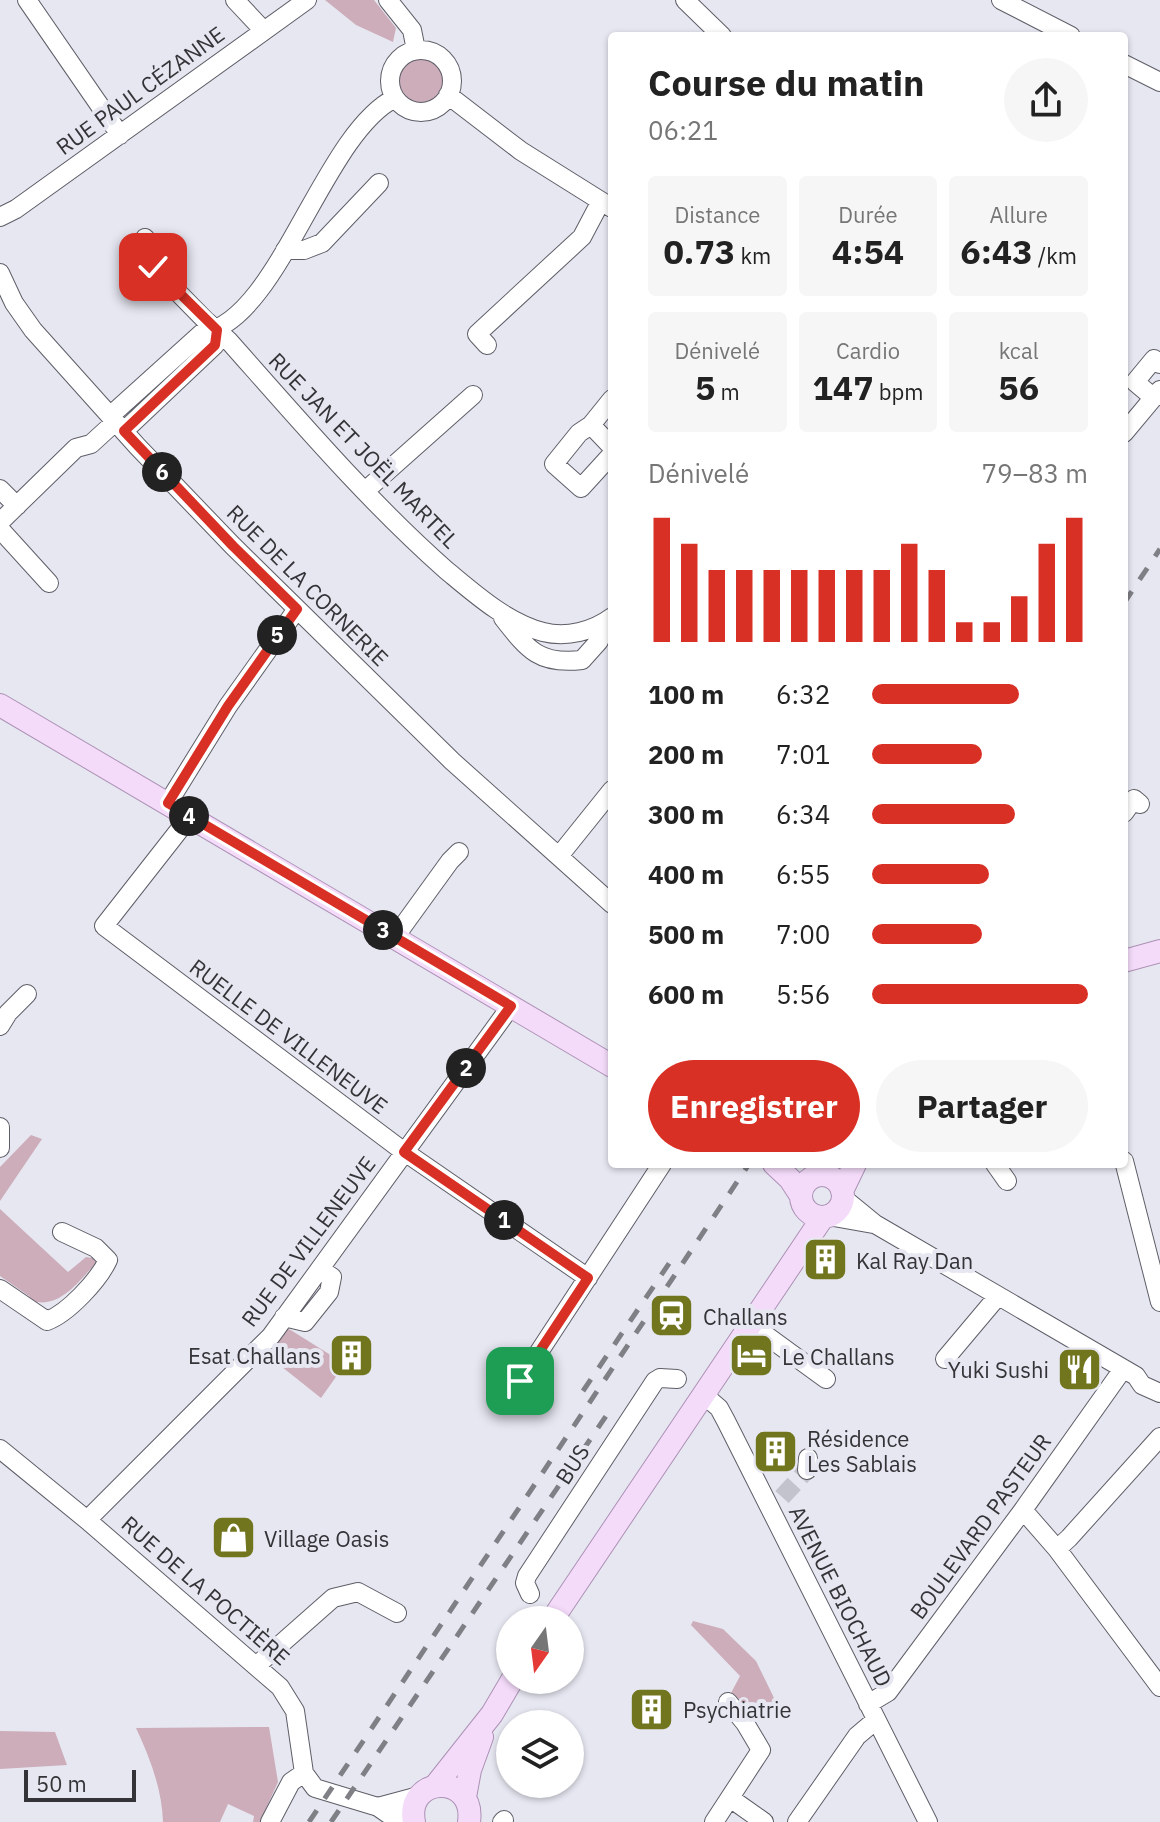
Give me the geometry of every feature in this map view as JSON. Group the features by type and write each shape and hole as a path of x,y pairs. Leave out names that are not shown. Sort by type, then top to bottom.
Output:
{"main road":[{"path":"0,705 608,1064"},
{"path":"1128,960 1160,951"},
{"path":"778,1168 790,1179 811,1214 826,1216"},
{"path":"562,1606 826,1216 838,1208 853,1168"},
{"path":"786,1276 796,1243 804,1184 823,1172 835,1180 842,1194"},
{"path":"472,1812 476,1752 504,1694"},
{"path":"413,1822 414,1809 427,1791 492,1714"},
{"path":"427,1791 451,1787 472,1812"}],"street":[{"path":"27,0 120,135"},
{"path":"235,0 264,31"},
{"name":"RUE PAUL CÉZANNE","path":"0,217 16,209 307,0"},
{"path":"388,0 412,30 416,50"},
{"path":"685,0 718,32"},
{"path":"1001,0 1063,32"},
{"path":"416,50 437,55 448,66 451,81 448,95 432,109 419,111 405,107 395,98 390,85 394,65 416,50"},
{"path":"1128,67 1160,82"},
{"path":"448,95 521,151 607,204 582,237 477,334 487,345"},
{"path":"0,522 76,448 91,444 215,345 217,330 260,288 363,124 385,103 395,98"},
{"path":"285,250 304,250 322,243 379,183"},
{"name":"RUE JAN ET JOËL MARTEL","path":"145,238 153,267 217,330 416,544 473,593 519,623 554,634 586,631 608,620"},
{"name":"RUE DE LA CORNERIE","path":"1,279 33,330 233,546 452,761 608,900"},
{"path":"1128,428 1157,394 1135,382 1154,359 1160,364"},
{"path":"365,491 473,395"},
{"path":"608,404 554,464 581,488 608,458"},
{"path":"591,425 608,443"},
{"path":"0,489 17,506"},
{"path":"0,529 49,583"},
{"path":"168,803 228,706 297,609"},
{"path":"497,609 520,639 540,658 561,663 582,660 599,641 608,621"},
{"path":"559,856 608,795"},
{"name":"RUELLE DE VILLENEUVE","path":"180,829 104,926 404,1152 588,1278"},
{"path":"395,937 459,852"},
{"path":"0,1026 27,994"},
{"name":"RUE DE VILLENEUVE","path":"87,1520 271,1336 511,1006"},
{"path":"0,1127 0,1148"},
{"path":"499,1391 520,1381 659,1168"},
{"path":"998,1168 1007,1181"},
{"path":"1126,1168 1160,1302"},
{"path":"842,1194 875,1224 1160,1393"},
{"path":"826,1216 875,1224"},
{"path":"0,1289 47,1321 57,1317 101,1275 108,1260 96,1248 62,1232"},
{"path":"945,1359 998,1296"},
{"path":"752,1325 826,1379"},
{"path":"1129,1373 1160,1379"},
{"name":"BOULEVARD PASTEUR","path":"797,1822 872,1712 1129,1373"},
{"name":"BUS","path":"530,1594 525,1583 527,1576 648,1390 660,1378 677,1379"},
{"name":"AVENUE BIOCHAUD","path":"705,1396 719,1408 776,1503 872,1712 928,1822"},
{"path":"1057,1549 1160,1437"},
{"name":"RUE DE LA POCTIÈRE","path":"0,1449 280,1687 295,1711 304,1773"},
{"path":"1023,1510 1057,1549 1160,1687"},
{"path":"256,1666 333,1598 358,1592 397,1613"},
{"path":"714,1822 761,1750 728,1702"},
{"path":"270,1822 291,1782 304,1773 315,1788 378,1807 388,1814 413,1822"},
{"path":"378,1807 427,1791"},
{"path":"730,1798 764,1822"}],"shaded area":[{"path":"325,0 374,0 396,28 393,42 356,25"},
{"path":"420,57 429,58 437,64 443,72 443,90 437,98 429,104 420,105 411,104 403,98 397,90 396,81 397,72 403,64 411,58"},
{"path":"31,1135 42,1139 0,1201 0,1167"},
{"path":"0,1209 68,1272 86,1257 93,1258 96,1263 60,1297 51,1301 32,1301 0,1276"},
{"path":"289,1329 345,1364 321,1398 262,1351 279,1332"},
{"path":"693,1621 723,1629 756,1661 775,1700 760,1716 752,1716 730,1695 740,1676 691,1625"},
{"path":"269,1727 278,1782 260,1822 253,1822 254,1816 228,1804 220,1822 163,1822 154,1774 136,1728"},
{"path":"0,1731 55,1732 67,1765 0,1769"}],"tunnel":[{"path":"782,1497 807,1470"}],"railway":[{"path":"1128,597 1160,549"},
{"path":"309,1822 746,1168"},
{"path":"583,1391 670,1262"},
{"path":"331,1822 606,1416"}],"place":[{"name":"Kal Ray Dan","path":"825,1260"},
{"name":"Challans","path":"672,1316"},
{"name":"Esat Challans","path":"352,1355"},
{"name":"Le Challans","path":"751,1356"},
{"name":"Yuki Sushi","path":"1080,1369"},
{"name":"Résidence Les Sablais","path":"776,1451"},
{"name":"Village Oasis","path":"233,1538"},
{"name":"Psychiatrie","path":"652,1709"}],"route":[{"path":"153,267 217,330 215,345 124,431 297,609 228,706 168,803 511,1006 404,1152 588,1278 520,1381"}]}
